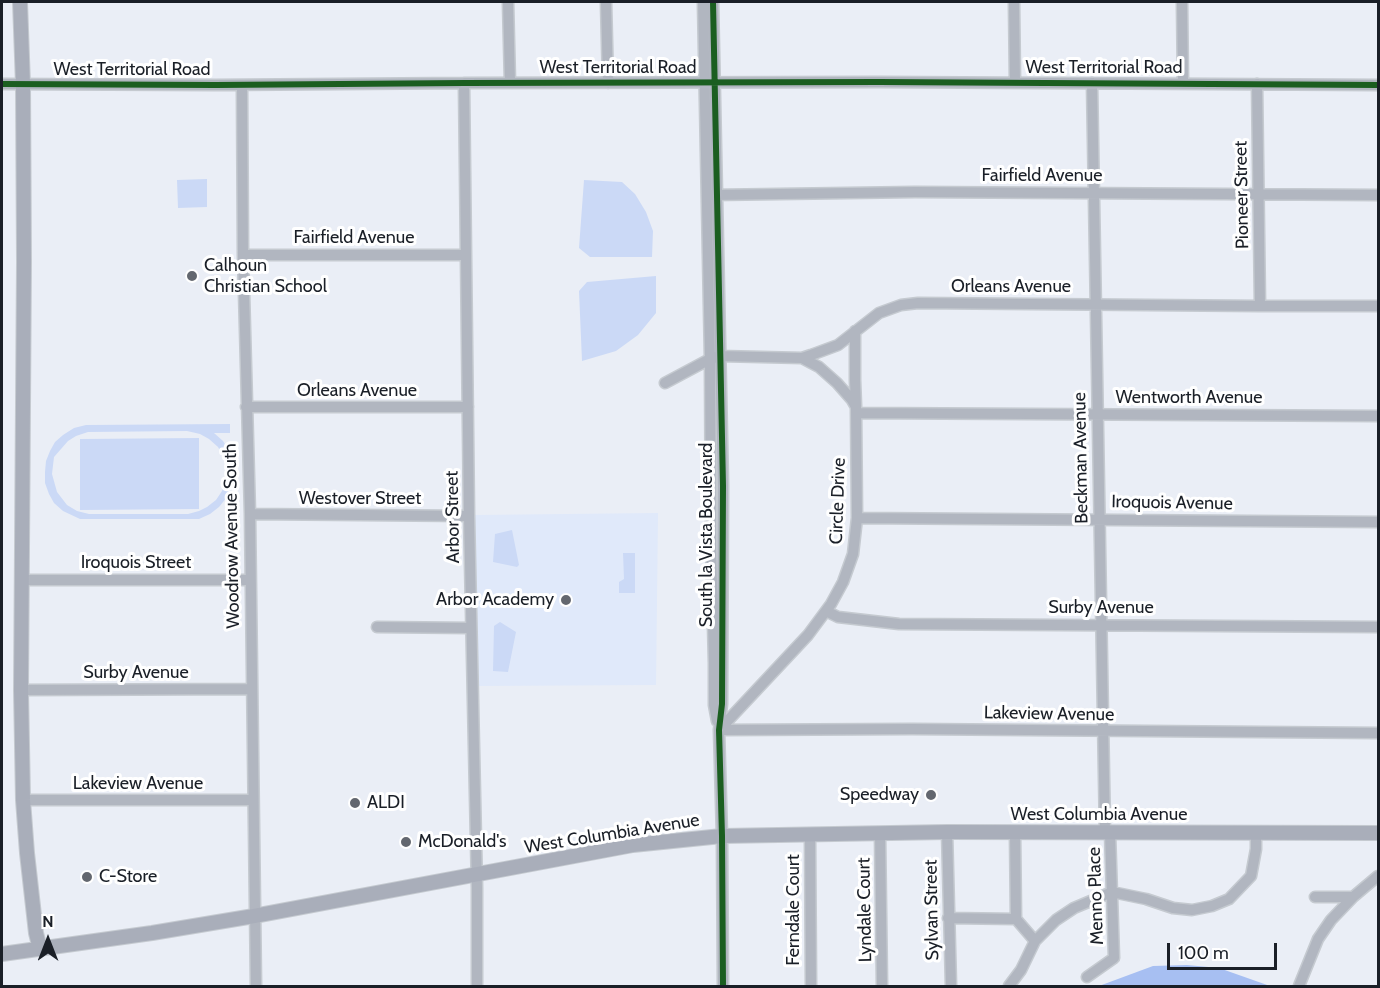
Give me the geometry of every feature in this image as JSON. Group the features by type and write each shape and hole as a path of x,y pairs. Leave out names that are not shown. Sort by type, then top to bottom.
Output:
{"main road":[{"path":"20,2 24,262 21,690 23,800 36,932 40,949"},
{"name":"West Columbia Avenue","path":"2,954 254,916 633,845 722,836 946,832 1378,833"}],"street":[{"path":"508,2 510,83"},
{"path":"606,2 608,83"},
{"path":"703,2 709,82"},
{"path":"709,82 714,2"},
{"path":"1014,2 1015,83"},
{"path":"1182,2 1183,84"},
{"name":"Arbor Street","path":"464,82 477,987"},
{"name":"West Territorial Road","path":"2,84 709,82 1378,85"},
{"name":"South la Vista Boulevard","path":"709,82 715,358 711,546 714,705 719,730 722,836 723,987"},
{"name":"Beckman Avenue","path":"1092,84 1100,624 1108,832"},
{"name":"Pioneer Street","path":"1257,84 1260,306"},
{"name":"Woodrow Avenue South","path":"242,85 256,987"},
{"name":"Fairfield Avenue","path":"711,196 915,192 1378,195"},
{"name":"Fairfield Avenue","path":"243,255 466,255"},
{"name":"Orleans Avenue","path":"665,384 715,358 790,356 802,358 838,345 879,313 901,304 1095,303 1378,306"},
{"name":"Circle Drive","path":"719,730 808,635 843,582 853,554 857,518 855,332"},
{"path":"802,358 819,367 837,383 852,400 856,410"},
{"name":"Orleans Avenue","path":"246,407 468,407"},
{"name":"Wentworth Avenue","path":"856,410 1378,416"},
{"name":"Westover Street","path":"250,514 469,516"},
{"name":"Iroquois Avenue","path":"857,518 1378,522"},
{"name":"Iroquois Street","path":"22,580 250,580"},
{"name":"Surby Avenue","path":"826,610 838,617 899,624 1378,627"},
{"path":"377,627 471,628"},
{"name":"Surby Avenue","path":"21,690 251,689"},
{"name":"Lakeview Avenue","path":"719,730 924,729 1378,733"},
{"name":"Lakeview Avenue","path":"23,800 254,800"},
{"name":"Sylvan Street","path":"946,832 951,987"},
{"path":"1016,832 1016,919 1035,941"},
{"name":"Menno Place","path":"1087,978 1114,958 1108,832"},
{"name":"Lyndale Court","path":"880,833 882,987"},
{"path":"1009,987 1021,970 1035,941 1056,920 1077,907 1112,892 1146,899 1173,908 1192,910 1212,906 1229,899 1251,876 1256,849 1256,833"},
{"name":"Ferndale Court","path":"810,834 811,987"},
{"path":"1299,986 1318,939 1331,920 1378,876"},
{"path":"1315,897 1353,897"},
{"path":"948,918 1016,919"}],"shaded area":[{"path":"207,179 207,207 178,208 177,180"},
{"path":"584,180 622,182 635,194 646,212 653,231 652,257 590,257 579,248"},
{"path":"656,276 656,313 638,335 616,351 582,361 579,291 587,282"},
{"path":"230,424 230,433 214,433 223,441 234,464 232,487 219,507 199,519 80,519 63,511 54,503 45,483 45,472 46,461 55,442 74,428 86,425","holes":["187,431 200,434 218,447 224,458 226,479 216,500 199,511 188,514 89,514 67,505 57,492 52,474 54,457 68,441 76,436 88,432"]},
{"path":"199,438 199,509 80,510 80,439"},
{"name":"Arbor Academy","path":"658,513 656,685 476,686 474,515"},
{"path":"512,530 519,565 517,567 493,562 495,534"},
{"path":"623,553 635,553 635,593 619,593 619,582 624,579"},
{"path":"500,622 516,632 508,672 493,671 494,626"}],"water":[{"path":"1187,965 1219,968 1270,986 1099,986 1153,966"}],"cycle path":[{"path":"713,2 723,486 722,704 719,730 723,986"},
{"path":"2,84 879,82 1378,85"}],"place":[{"name":"Calhoun Christian School","path":"192,276"},
{"name":"Arbor Academy","path":"566,600"},
{"name":"Speedway","path":"931,795"},
{"name":"ALDI","path":"355,803"},
{"name":"McDonald's","path":"406,842"},
{"name":"C-Store","path":"87,877"}]}
